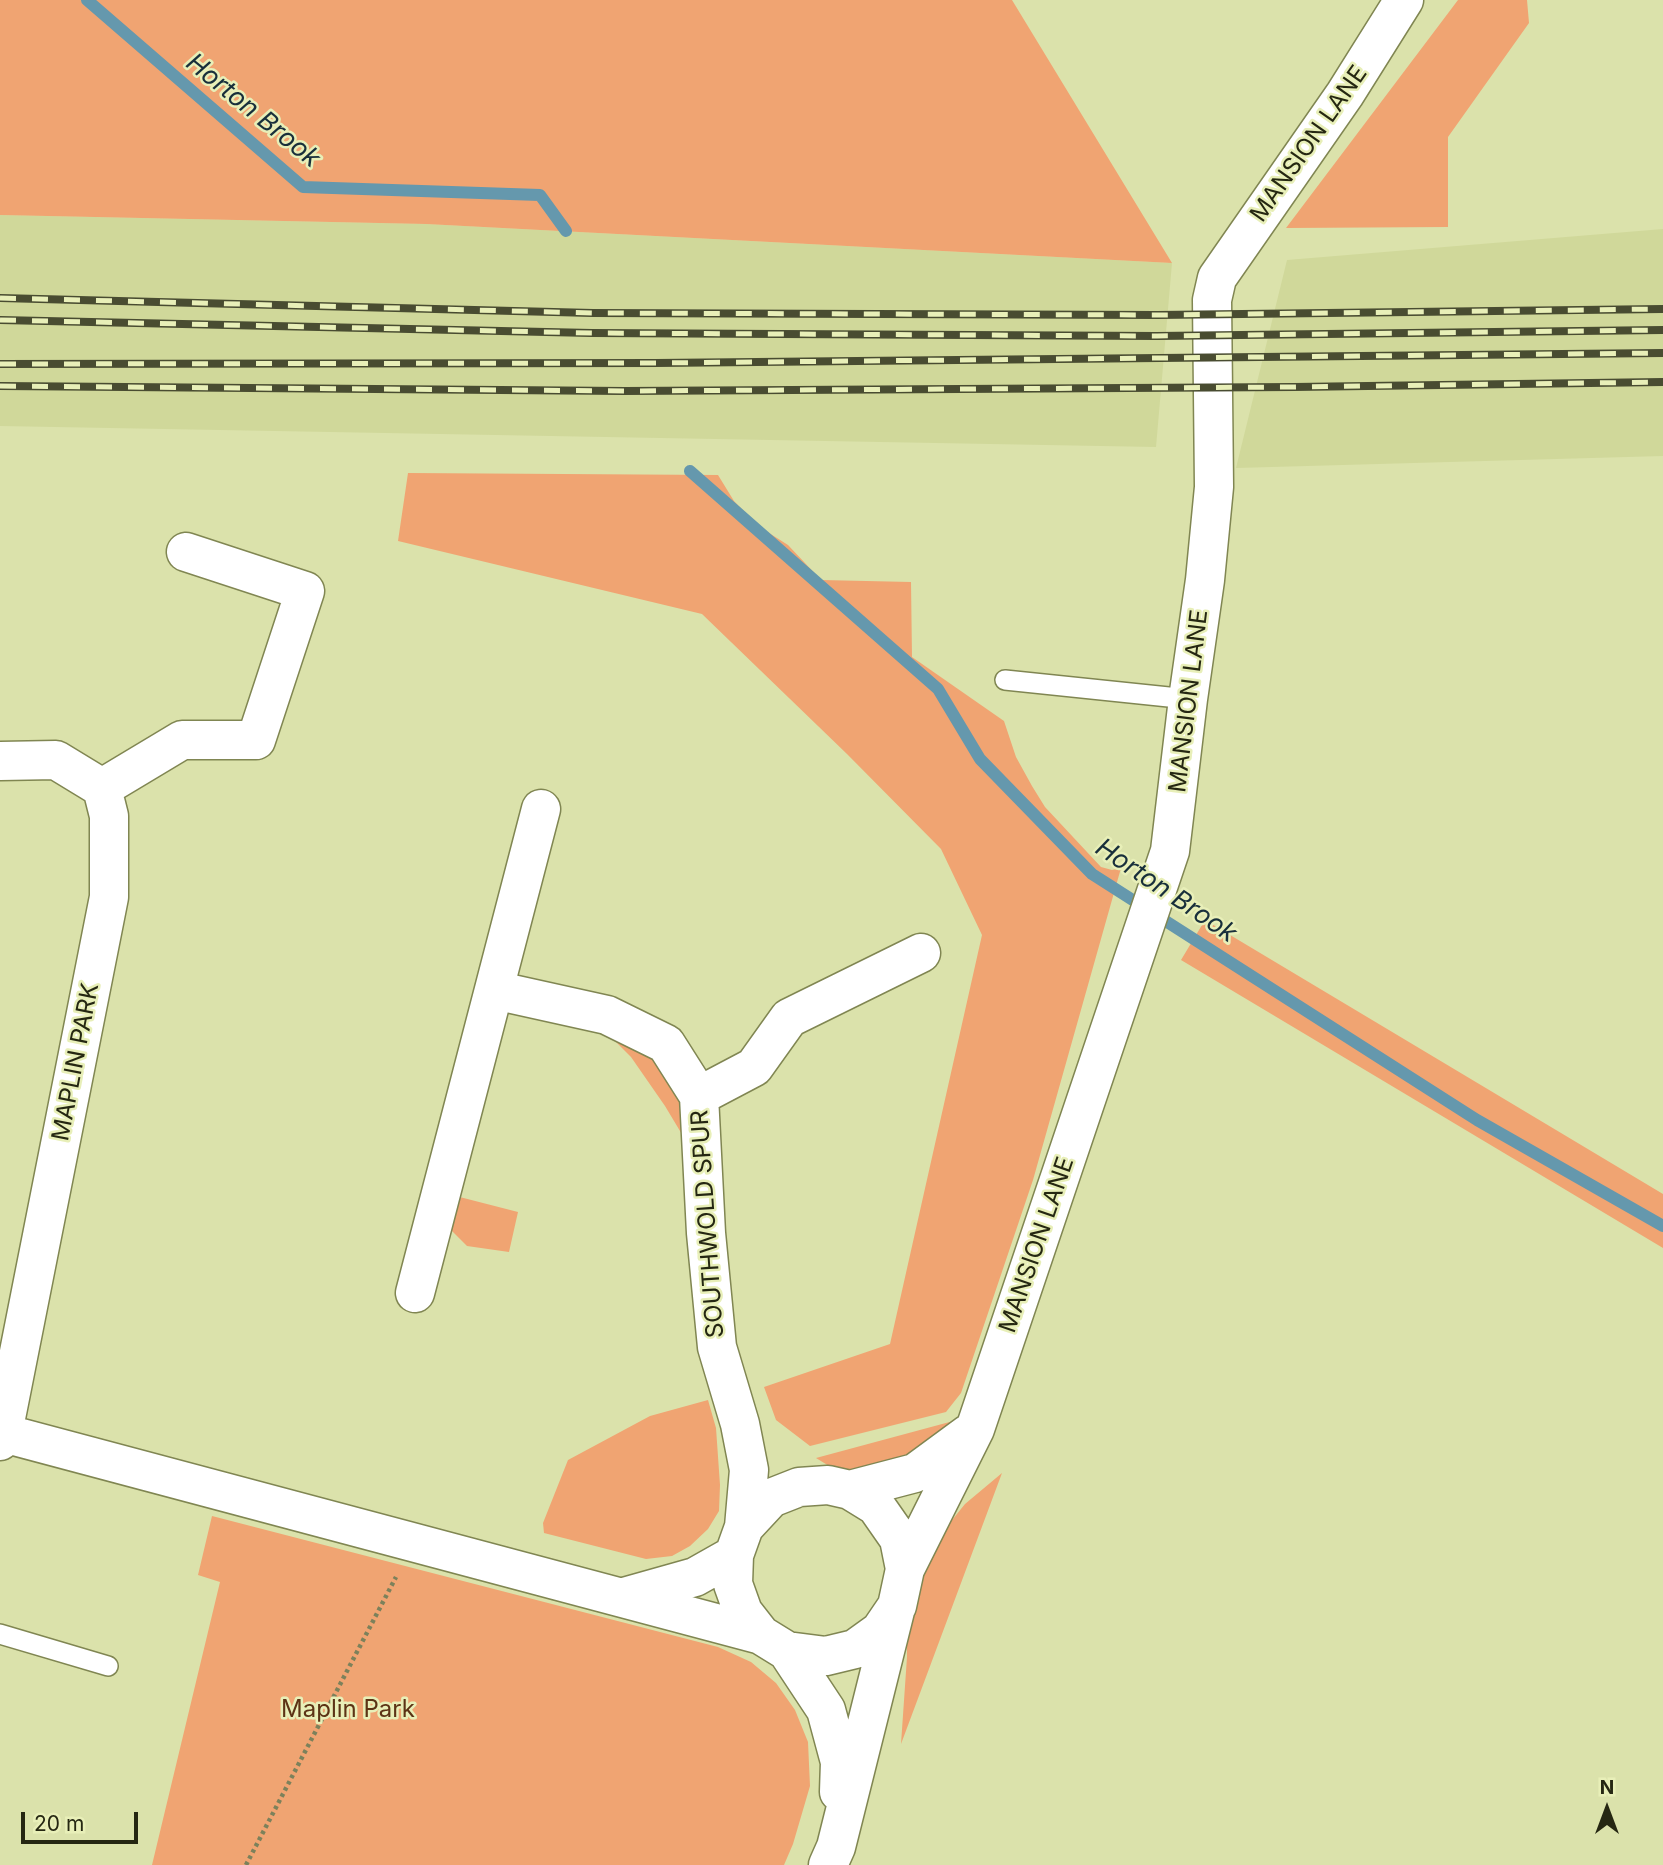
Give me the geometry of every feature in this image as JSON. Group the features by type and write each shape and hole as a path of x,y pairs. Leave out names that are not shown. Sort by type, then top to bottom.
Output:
{"street":[{"name":"MANSION LANE","path":"2,1437 622,1597 826,1656 855,1649 880,1631 897,1606 905,1569 975,1429 1170,851 1205,580 1214,487 1212,300 1217,278 1345,94 1404,0"},
{"path":"0,761 56,760 102,788 182,740 256,740 305,591 186,552"},
{"name":"MAPLIN PARK","path":"2,1437 109,897 109,816 102,788"},
{"path":"415,1293 541,809"},
{"path":"699,1096 754,1067 789,1018 921,953"},
{"name":"SOUTHWOLD SPUR","path":"494,990 607,1015 666,1044 699,1096 706,1233 717,1348 740,1424 749,1470 739,1541"},
{"path":"740,1424 799,1486"},
{"name":"MANSION LANE","path":"850,1490 915,1473 975,1429"},
{"name":"MANSION LANE","path":"622,1597 695,1577 739,1541 771,1498 799,1486 828,1485 850,1490 876,1506 899,1539 905,1569"},
{"path":"739,1541 733,1584 743,1612 774,1643 826,1710 840,1762 832,1856"},
{"path":"832,1856 897,1606"}],"lane":[{"path":"1004,680 1188,699"},
{"path":"0,1634 108,1666"}],"path":[{"path":"246,1865 414,1542"}],"shaded area":[{"path":"0,215 426,224 1172,263 1156,447 0,426"},
{"path":"1663,229 1663,456 1236,468 1287,260"}],"green space":[{"path":"0,0 1012,0 1172,263 426,224 0,215"},
{"path":"1458,0 1527,0 1529,23 1448,137 1448,227 1286,228"},
{"path":"408,473 718,475 734,501 758,526 788,545 821,580 911,582 912,657 1004,721 1016,757 1045,807 1101,867 1112,870 1121,868 1033,1180 961,1393 946,1412 810,1446 776,1420 764,1387 890,1344 982,935 941,849 702,614 398,541"},
{"path":"1205,920 1663,1194 1663,1248 1181,960"},
{"path":"597,1023 672,1061 695,1156 631,1057"},
{"path":"448,1194 518,1212 509,1252 467,1246 448,1227"},
{"path":"708,1400 716,1428 719,1511 708,1529 690,1546 672,1556 646,1559 544,1533 543,1523 568,1460 650,1416"},
{"path":"957,1420 900,1465 839,1472 816,1458"},
{"path":"1002,1473 901,1744 907,1612 940,1535 965,1504"},
{"name":"Maplin Park","path":"212,1516 718,1647 751,1662 776,1683 795,1710 808,1742 810,1786 784,1865 152,1865 220,1582 198,1575"}],"waterway":[{"name":"Horton Brook","path":"87,0 303,187 540,195 566,231"},
{"name":"Horton Brook","path":"690,471 938,689 980,759 1092,874 1477,1120 1663,1226"}],"railway":[{"path":"0,298 593,313 1158,315 1663,309"},
{"path":"0,320 592,333 1157,336 1663,330"},
{"path":"0,364 656,363 1663,353"},
{"path":"0,386 625,391 1663,382"}]}
